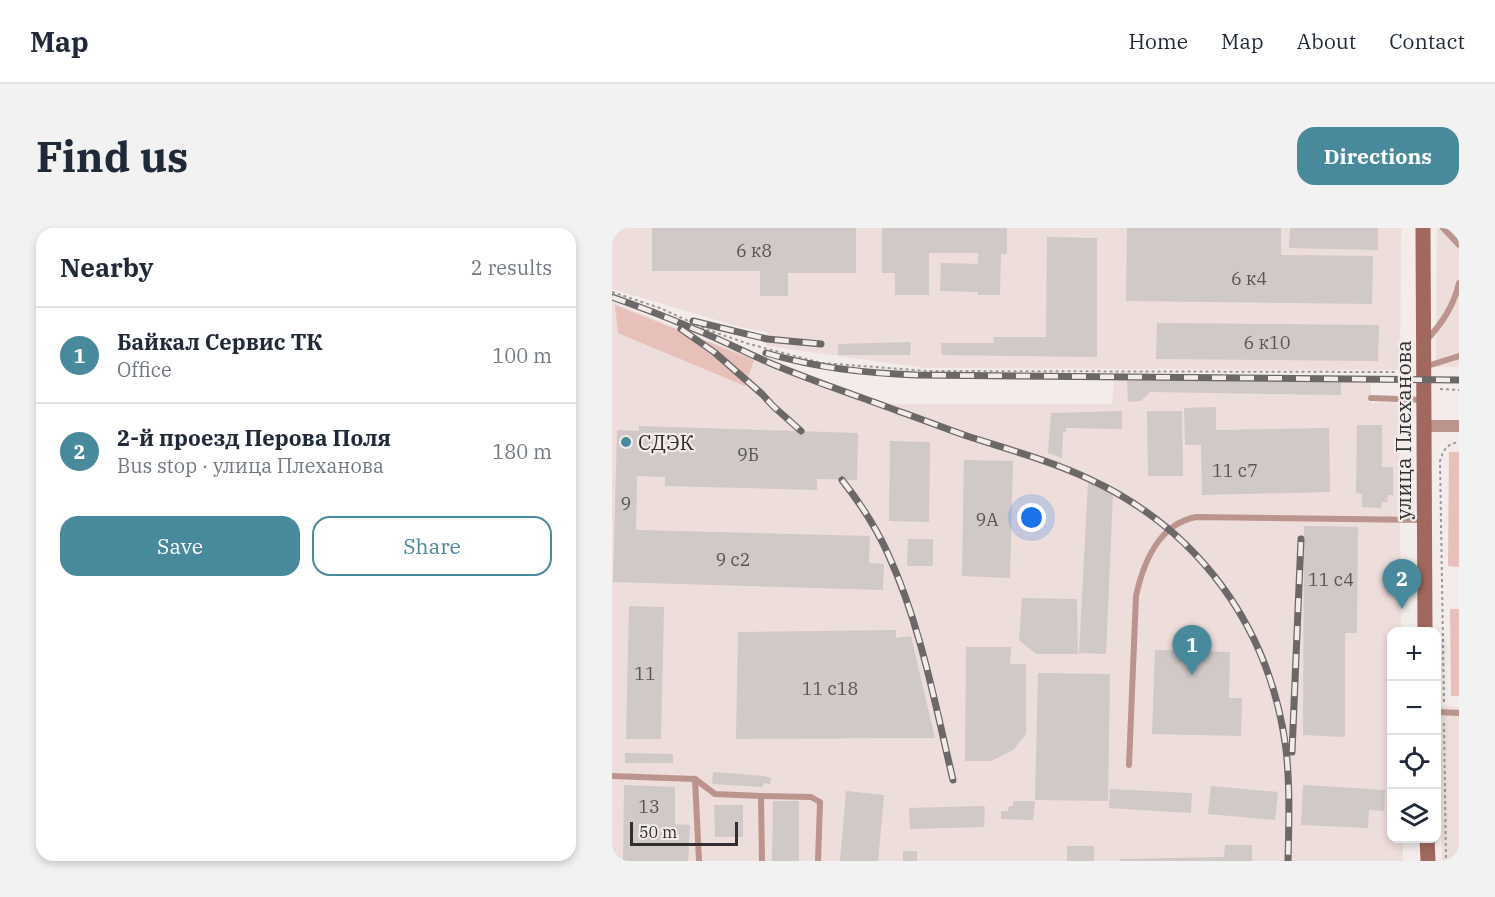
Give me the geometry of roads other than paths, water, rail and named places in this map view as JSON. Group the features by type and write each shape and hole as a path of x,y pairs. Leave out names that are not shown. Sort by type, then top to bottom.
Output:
{"main road":[{"name":"улица Плеханова","path":"1423,228 1425,627"},
{"path":"1427,843 1428,861"}],"street":[{"path":"1424,426 1459,426"}],"lane":[{"path":"1443,228 1459,245"},
{"path":"1424,344 1440,326 1456,298 1459,283"},
{"path":"1424,367 1459,356"},
{"path":"1371,398 1424,399"},
{"path":"1129,765 1136,596 1140,578 1152,550 1177,523 1196,517 1424,520"},
{"path":"1441,712 1459,712"},
{"path":"612,776 695,779 715,794 811,797 819,802 818,861"},
{"path":"695,779 699,861"},
{"path":"761,796 762,861"}],"railway":[{"path":"612,297 674,320 802,376 1087,478 1127,499 1163,525 1195,554 1223,587 1246,623 1264,662 1277,704 1286,749 1289,791 1288,861"},
{"path":"693,321 767,339 821,344"},
{"path":"681,329 714,352 801,431"},
{"path":"766,353 841,369 917,375 1459,380"},
{"path":"842,480 873,525 900,581 926,666 953,780"},
{"path":"1292,752 1301,539"}],"place":[{"name":"СДЭК","path":"626,442"},
{"name":"2-й проезд Перова Поля","path":"1402,609"},
{"name":"Байкал Сервис ТК","path":"1192,675"}]}
